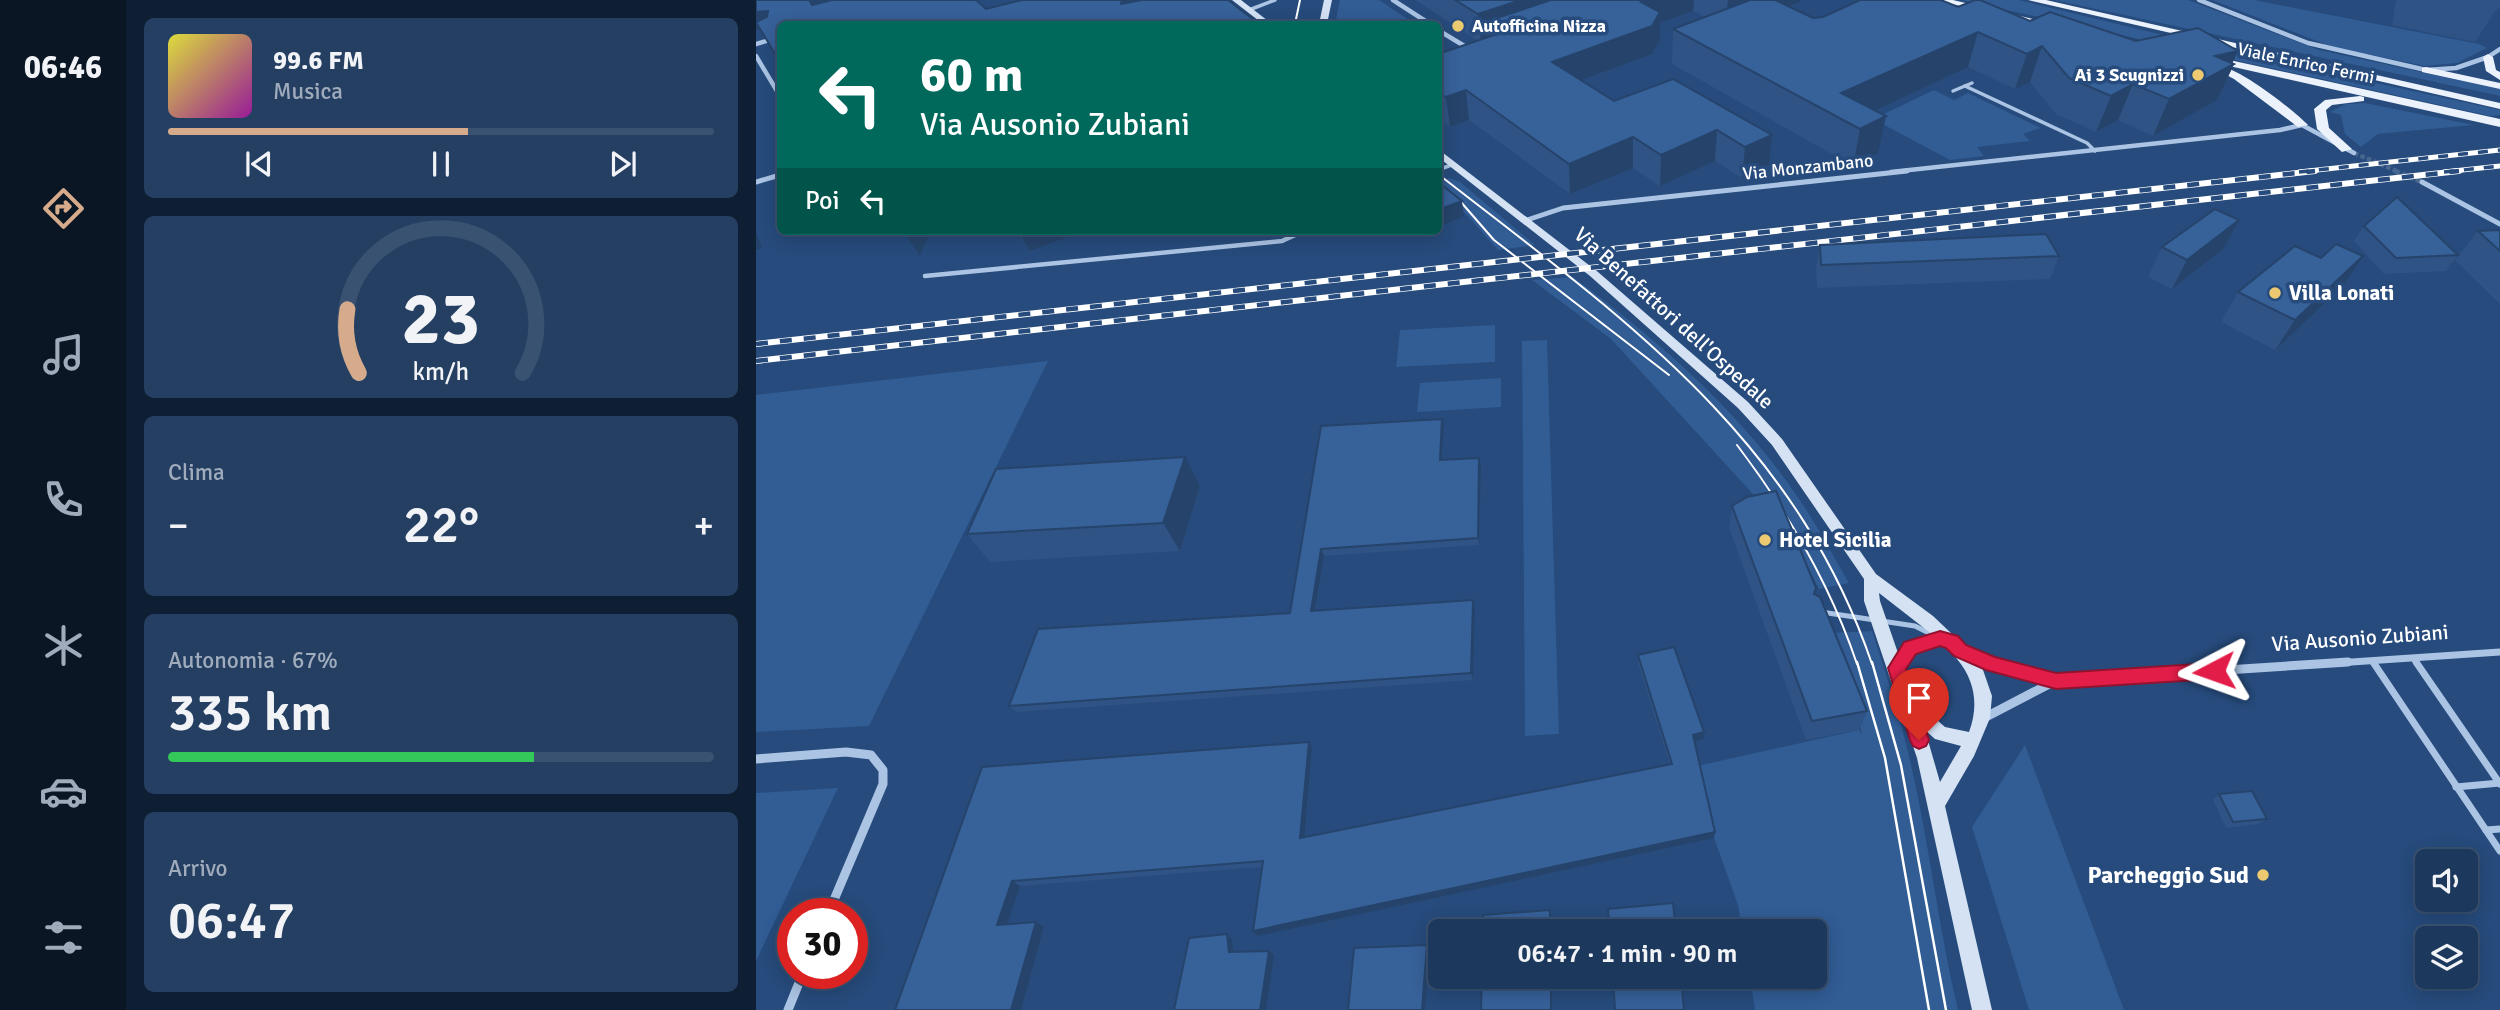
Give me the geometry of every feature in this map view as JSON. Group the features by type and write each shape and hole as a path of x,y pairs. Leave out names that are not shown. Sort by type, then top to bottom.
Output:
{"main road":[{"path":"1324,21 1328,0"},
{"path":"1940,0 2061,27"},
{"name":"Viale Enrico Fermi","path":"2033,0 2500,106"},
{"path":"1234,1 1264,21"},
{"path":"2488,57 2491,71 2500,77"},
{"name":"Viale Enrico Fermi","path":"2302,125 2238,76 2195,58 2500,123"},
{"path":"2426,70 2500,86"},
{"path":"2350,151 2329,136 2320,122 2320,109 2329,102 2364,99 2455,117 2480,119"},
{"name":"Via Benefattori dell'Ospedale","path":"1442,155 1527,220 1665,334 1743,405 1777,442 1871,578 1872,601 1897,668 1937,804 1982,1010"},
{"name":"Via Ausonio Zubiani","path":"1871,578 1950,644 1981,677 1985,700 1982,719 1937,804"},
{"path":"1897,668 1910,648 1950,644"},
{"path":"1907,704 1941,734 1971,740"}],"street":[{"path":"1393,0 1425,21"},
{"name":"Viale Enrico Fermi","path":"2199,0 2308,43 2426,70 2456,68 2488,57 2500,49"},
{"path":"1442,33 1471,51"},
{"path":"756,44 777,38"},
{"path":"1460,55 1484,47"},
{"path":"756,56 777,91"},
{"path":"2302,125 2350,151"},
{"name":"Via Monzambano","path":"1527,220 1563,208 2095,151 2302,125"},
{"path":"756,182 777,176"},
{"path":"2422,182 2500,224"},
{"name":"Via Ausonio Zubiani","path":"1950,644 1993,664 2056,681 2500,652"},
{"name":"Via Ausonio Zubiani","path":"1982,719 2056,681"},
{"path":"756,758 846,752 870,755 883,770 883,783 835,898"},
{"path":"788,1010 797,989"}],"lane":[{"path":"1250,10 1275,0"},
{"path":"1953,91 1972,83"},
{"path":"1965,86 2087,143 2095,151"},
{"path":"1442,168 1454,164"},
{"path":"925,276 1282,241 1295,235"},
{"name":"Via Ausonio Zubiani","path":"1814,613 1879,619 1916,626 1950,644"},
{"path":"2413,658 2500,783 2456,787"},
{"path":"2372,661 2500,851"},
{"path":"2486,830 2500,829"}],"shaded area":[{"path":"1340,0 1379,0 1410,21 1336,21"},
{"path":"1961,0 2019,0 2233,52 2500,110 2500,115 2490,116"},
{"path":"2054,0 2188,0 2319,50 2500,89 2500,96"},
{"path":"2212,0 2254,0 2479,44 2487,48 2457,63 2425,66 2332,47"},
{"path":"1934,90 1954,100 1968,93 2041,128 2023,134 2030,141 1977,147 1984,156 1950,160 1873,119"},
{"path":"2365,103 2474,125 2378,134 2361,147 2345,134 2341,115 2330,112 2346,104"},
{"path":"1449,178 1460,182 1535,245 1498,250 1467,215 1442,194 1442,182"},
{"path":"1573,277 1668,353 1727,410 1780,472 1803,505 1849,583 1819,589 1793,538 1611,339 1532,280"},
{"path":"1495,325 1495,362 1396,367 1400,330"},
{"path":"1547,340 1559,734 1525,736 1522,341"},
{"path":"1048,361 869,726 756,732 756,395"},
{"path":"1501,378 1501,407 1417,412 1420,383"},
{"path":"1872,631 1908,751 1958,1010 1755,1010 1752,989 1827,989 1827,919 1740,919 1738,905 1714,838 1697,766 1859,730 1862,735 1855,700 1832,633"},
{"path":"2025,745 2124,1010 2029,1010 1972,827"},
{"path":"838,788 786,898 777,898 777,917 756,961 756,793"}],"building":[{"path":"756,0 809,0 812,5 832,0 976,0 986,9 1022,0 1122,0 1121,4 1142,0 1228,0 1255,21 777,21 777,57 756,22 767,17 768,11 756,12"},
{"path":"1455,0 1521,0 1478,14"},
{"path":"1551,0 1647,0 1641,2 1660,12 1652,26 1552,62 1614,101 1673,79 1772,135 1745,147 1717,130 1661,155 1633,137 1569,164 1466,90 1446,97 1442,94 1442,53 1506,31 1488,21"},
{"path":"1750,0 1775,0 1813,18 1823,17 1860,0 1941,0 1958,7 1980,0 2030,21 2050,12 2136,41 2198,28 2238,51 2215,56 2234,64 2169,99 2133,84 2111,96 2069,78 2042,46 2027,54 1978,32 1841,93 1886,116 1860,129 1673,29"},
{"path":"1442,185 1462,201 1442,208"},
{"path":"2397,197 2458,255 2396,258 2364,226"},
{"path":"2215,209 2239,220 2187,260 2162,247"},
{"path":"2500,230 2500,251 2478,231"},
{"path":"2046,234 2059,256 1821,265 1820,245"},
{"path":"2336,244 2363,256 2295,320 2238,292 2295,246 2321,258"},
{"path":"1442,419 1440,460 1479,458 1478,538 1321,549 1311,611 1473,600 1471,673 1009,706 1038,629 1290,613 1321,426"},
{"path":"1185,457 1163,523 967,534 996,469"},
{"path":"1776,491 1816,588 1814,594 1820,597 1867,711 1812,721 1732,506 1747,497"},
{"path":"1674,647 1704,732 1693,735 1715,832 1253,931 1263,861 1012,881 997,925 1036,922 1011,1010 895,1010 982,767 1309,742 1300,838 1672,764 1638,655"},
{"path":"2252,791 2267,819 2233,822 2219,794"},
{"path":"1673,903 1675,919 1609,919 1608,909"},
{"path":"1550,910 1550,919 1483,919 1483,915"},
{"path":"1227,934 1229,952 1269,951 1260,1010 1174,1010 1189,938"},
{"path":"1427,945 1422,1010 1348,1010 1354,948"},
{"path":"1482,989 1551,989 1551,1010 1481,1010"},
{"path":"1614,989 1682,989 1684,1010 1615,1010"}],"tunnel":[{"path":"2354,153 2399,172"},
{"path":"2395,171 2422,182"}],"tram line":[{"path":"1296,21 1300,0"},
{"path":"1442,177 1572,278 1635,331 1694,386 1748,446 1797,511 1838,583 1872,664"},
{"path":"1460,201 1494,240 1669,375"},
{"path":"1737,445 1773,496 1821,577 1857,664"},
{"path":"1857,662 1885,758 1929,1010"},
{"path":"1872,662 1901,765 1946,1010"}],"railway":[{"path":"2299,172 2500,150"},
{"path":"2444,172 2500,166"},
{"path":"756,344 2315,171"},
{"path":"756,361 2459,171"}],"place":[{"name":"Autofficina Nizza","path":"1458,26"},
{"name":"Ai 3 Scugnizzi","path":"2198,75"},
{"name":"Villa Lonati","path":"2275,293"},
{"name":"Hotel Sicilia","path":"1765,540"},
{"name":"Parcheggio Sud","path":"2263,875"}],"route":[{"path":"1919,740 1897,668 1910,648 1940,639 1951,641 1960,651 1993,664 2056,681 2214,671"}]}
